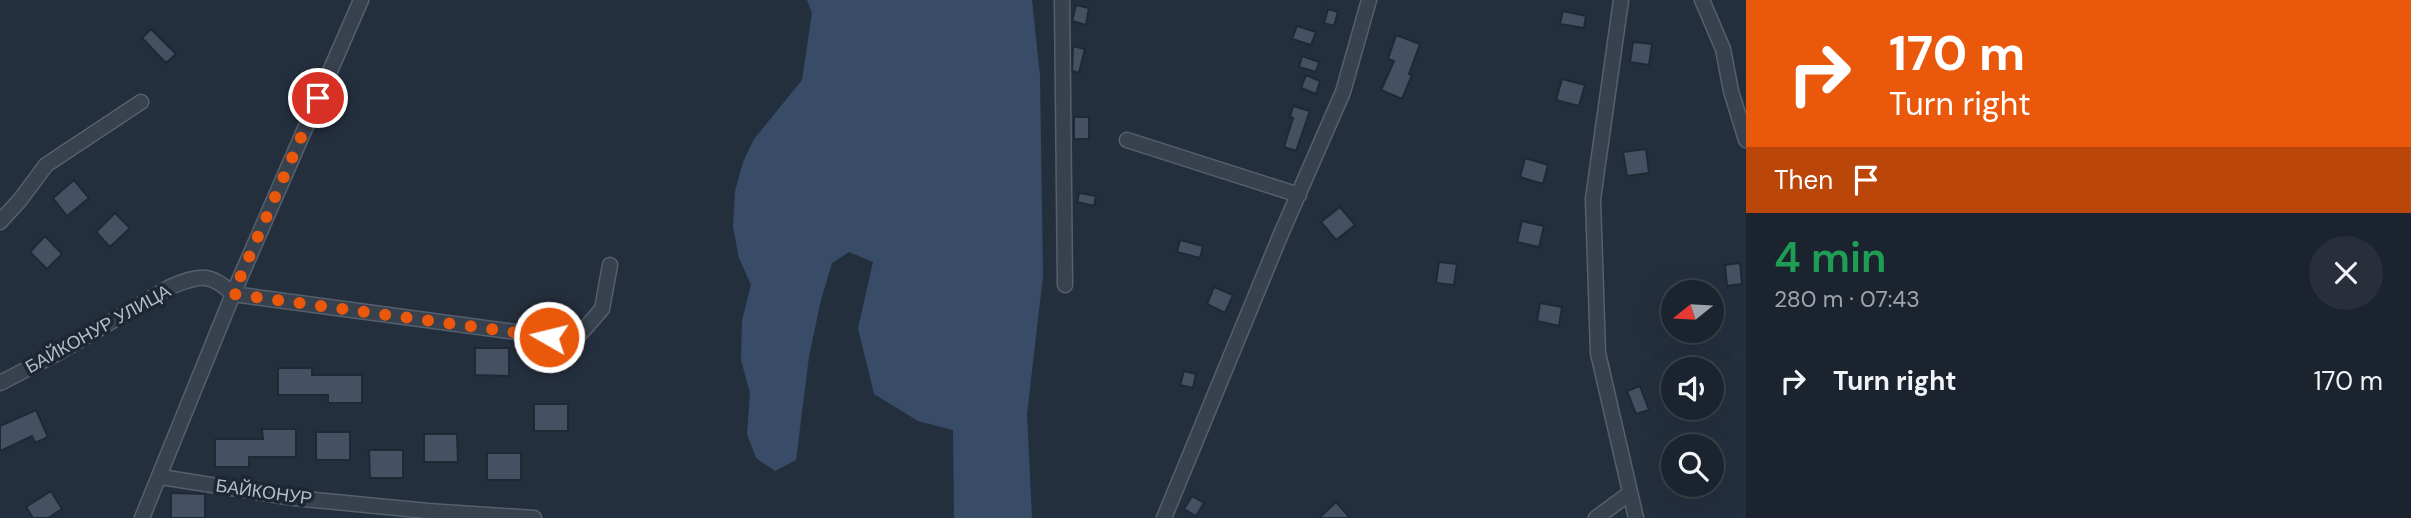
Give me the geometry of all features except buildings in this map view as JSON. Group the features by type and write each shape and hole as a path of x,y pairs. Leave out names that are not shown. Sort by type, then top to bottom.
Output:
{"street":[{"path":"142,518 161,477 233,294 361,0"},
{"path":"1062,0 1065,285"},
{"path":"1164,518 1343,92 1369,0"},
{"path":"1621,0 1592,199 1598,353 1636,518"},
{"path":"1702,0 1723,49 1731,91 1746,140"},
{"path":"0,222 46,165 141,102"},
{"path":"1127,140 1299,195"},
{"path":"233,294 575,340 602,309 610,265"},
{"name":"БАЙКОНУР УЛИЦА","path":"0,383 58,353 170,287 190,279 204,276 220,282 233,294"},
{"name":"БАЙКОНУР","path":"161,477 294,498 428,512 534,518"},
{"path":"1596,518 1630,493"}],"water":[{"path":"807,0 1032,0 1040,76 1043,276 1027,414 1032,518 954,518 953,430 918,421 874,394 858,328 873,262 849,252 832,263 821,300 809,356 796,460 775,471 756,458 747,434 750,393 741,360 742,320 751,285 739,258 733,227 735,191 743,162 754,139 802,80 812,13"}],"route":[{"path":"318,98 233,294 549,337"}]}
